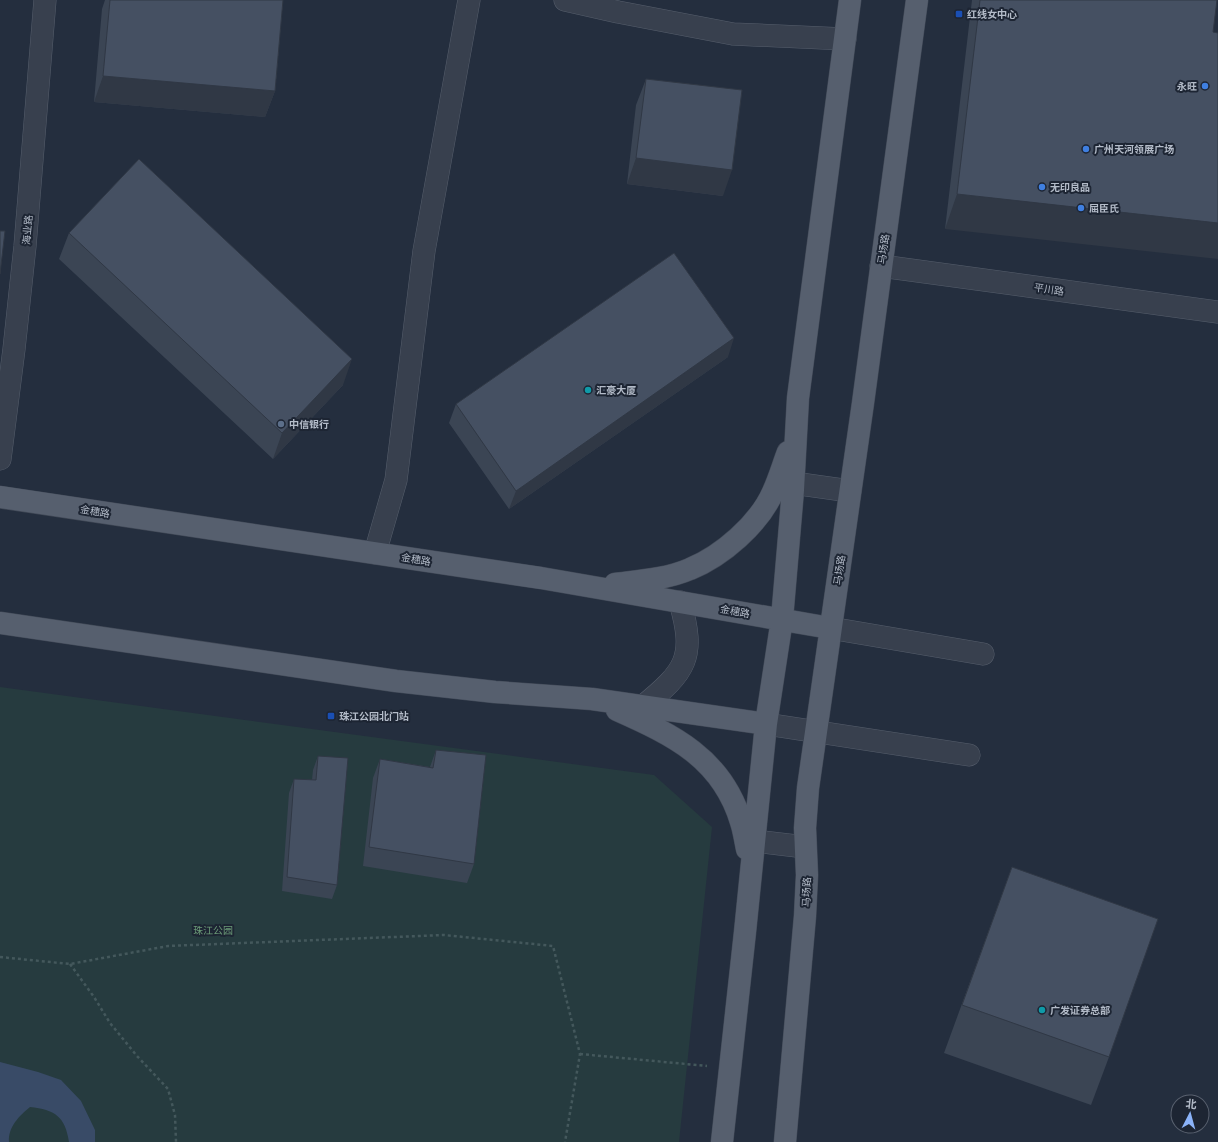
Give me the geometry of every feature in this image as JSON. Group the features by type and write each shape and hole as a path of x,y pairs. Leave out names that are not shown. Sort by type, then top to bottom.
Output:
{"main road":[{"path":"722,1142 766,724 782,620 794,483 798,398 850,0"},
{"name":"马场路","path":"784,1142 805,916 807,875 805,847 808,788 917,0"},
{"path":"592,586 661,577 689,570 727,548 761,513 773,493 796,430"},
{"name":"金穗路","path":"0,497 592,586 830,628"},
{"path":"0,623 396,681 488,691 592,699 766,724"},
{"path":"592,699 660,730 689,748 707,764 723,784 742,822 751,871"}],"street":[{"name":"海业路","path":"0,459 25,246 45,0"},
{"path":"375,553 396,480 424,251 469,0"},
{"path":"565,0 618,12 733,34 845,39"},
{"name":"平川路","path":"881,266 1218,312"},
{"path":"794,483 850,491"},
{"path":"642,707 673,679 683,665 688,648 688,632 680,602"},
{"path":"830,628 983,654"},
{"path":"766,724 969,755"},
{"path":"754,841 805,847"}],"path":[{"path":"0,957 70,964 168,946 444,935 553,946 580,1054 565,1142"},
{"path":"70,964 94,997 110,1023 137,1056 168,1089 175,1115 176,1142"},
{"path":"580,1054 730,1068"}],"green space":[{"name":"珠江公园","path":"0,687 654,775 712,827 679,1142 0,1142"}],"water":[{"path":"0,1062 61,1080 81,1101 95,1130 95,1142 69,1142 65,1126 57,1116 46,1110 30,1107 18,1118 12,1127 9,1142 0,1142"}],"building":[{"path":"110,0 283,0 275,91 103,76"},
{"name":"广州天河领展广场","path":"980,0 1217,0 1213,32 1218,33 1218,223 957,194"},
{"path":"646,79 742,90 732,170 636,158"},
{"path":"139,159 352,359 282,433 69,233"},
{"path":"0,231 5,231 0,274"},
{"name":"汇豪大厦","path":"674,253 734,338 516,491 456,404"},
{"path":"436,750 486,755 474,864 369,847 380,759 433,768"},
{"path":"318,756 348,758 337,885 287,877 294,779 316,780"},
{"name":"广发证券总部","path":"1012,867 1158,919 1109,1057 962,1005"}],"place":[{"name":"红线女中心","path":"959,14"},
{"name":"永旺","path":"1205,86"},
{"name":"广州天河领展广场","path":"1086,149"},
{"name":"无印良品","path":"1042,187"},
{"name":"屈臣氏","path":"1081,208"},
{"name":"汇豪大厦","path":"588,390"},
{"name":"中信银行","path":"281,424"},
{"name":"珠江公园北门站","path":"331,716"},
{"name":"广发证券总部","path":"1042,1010"}]}
